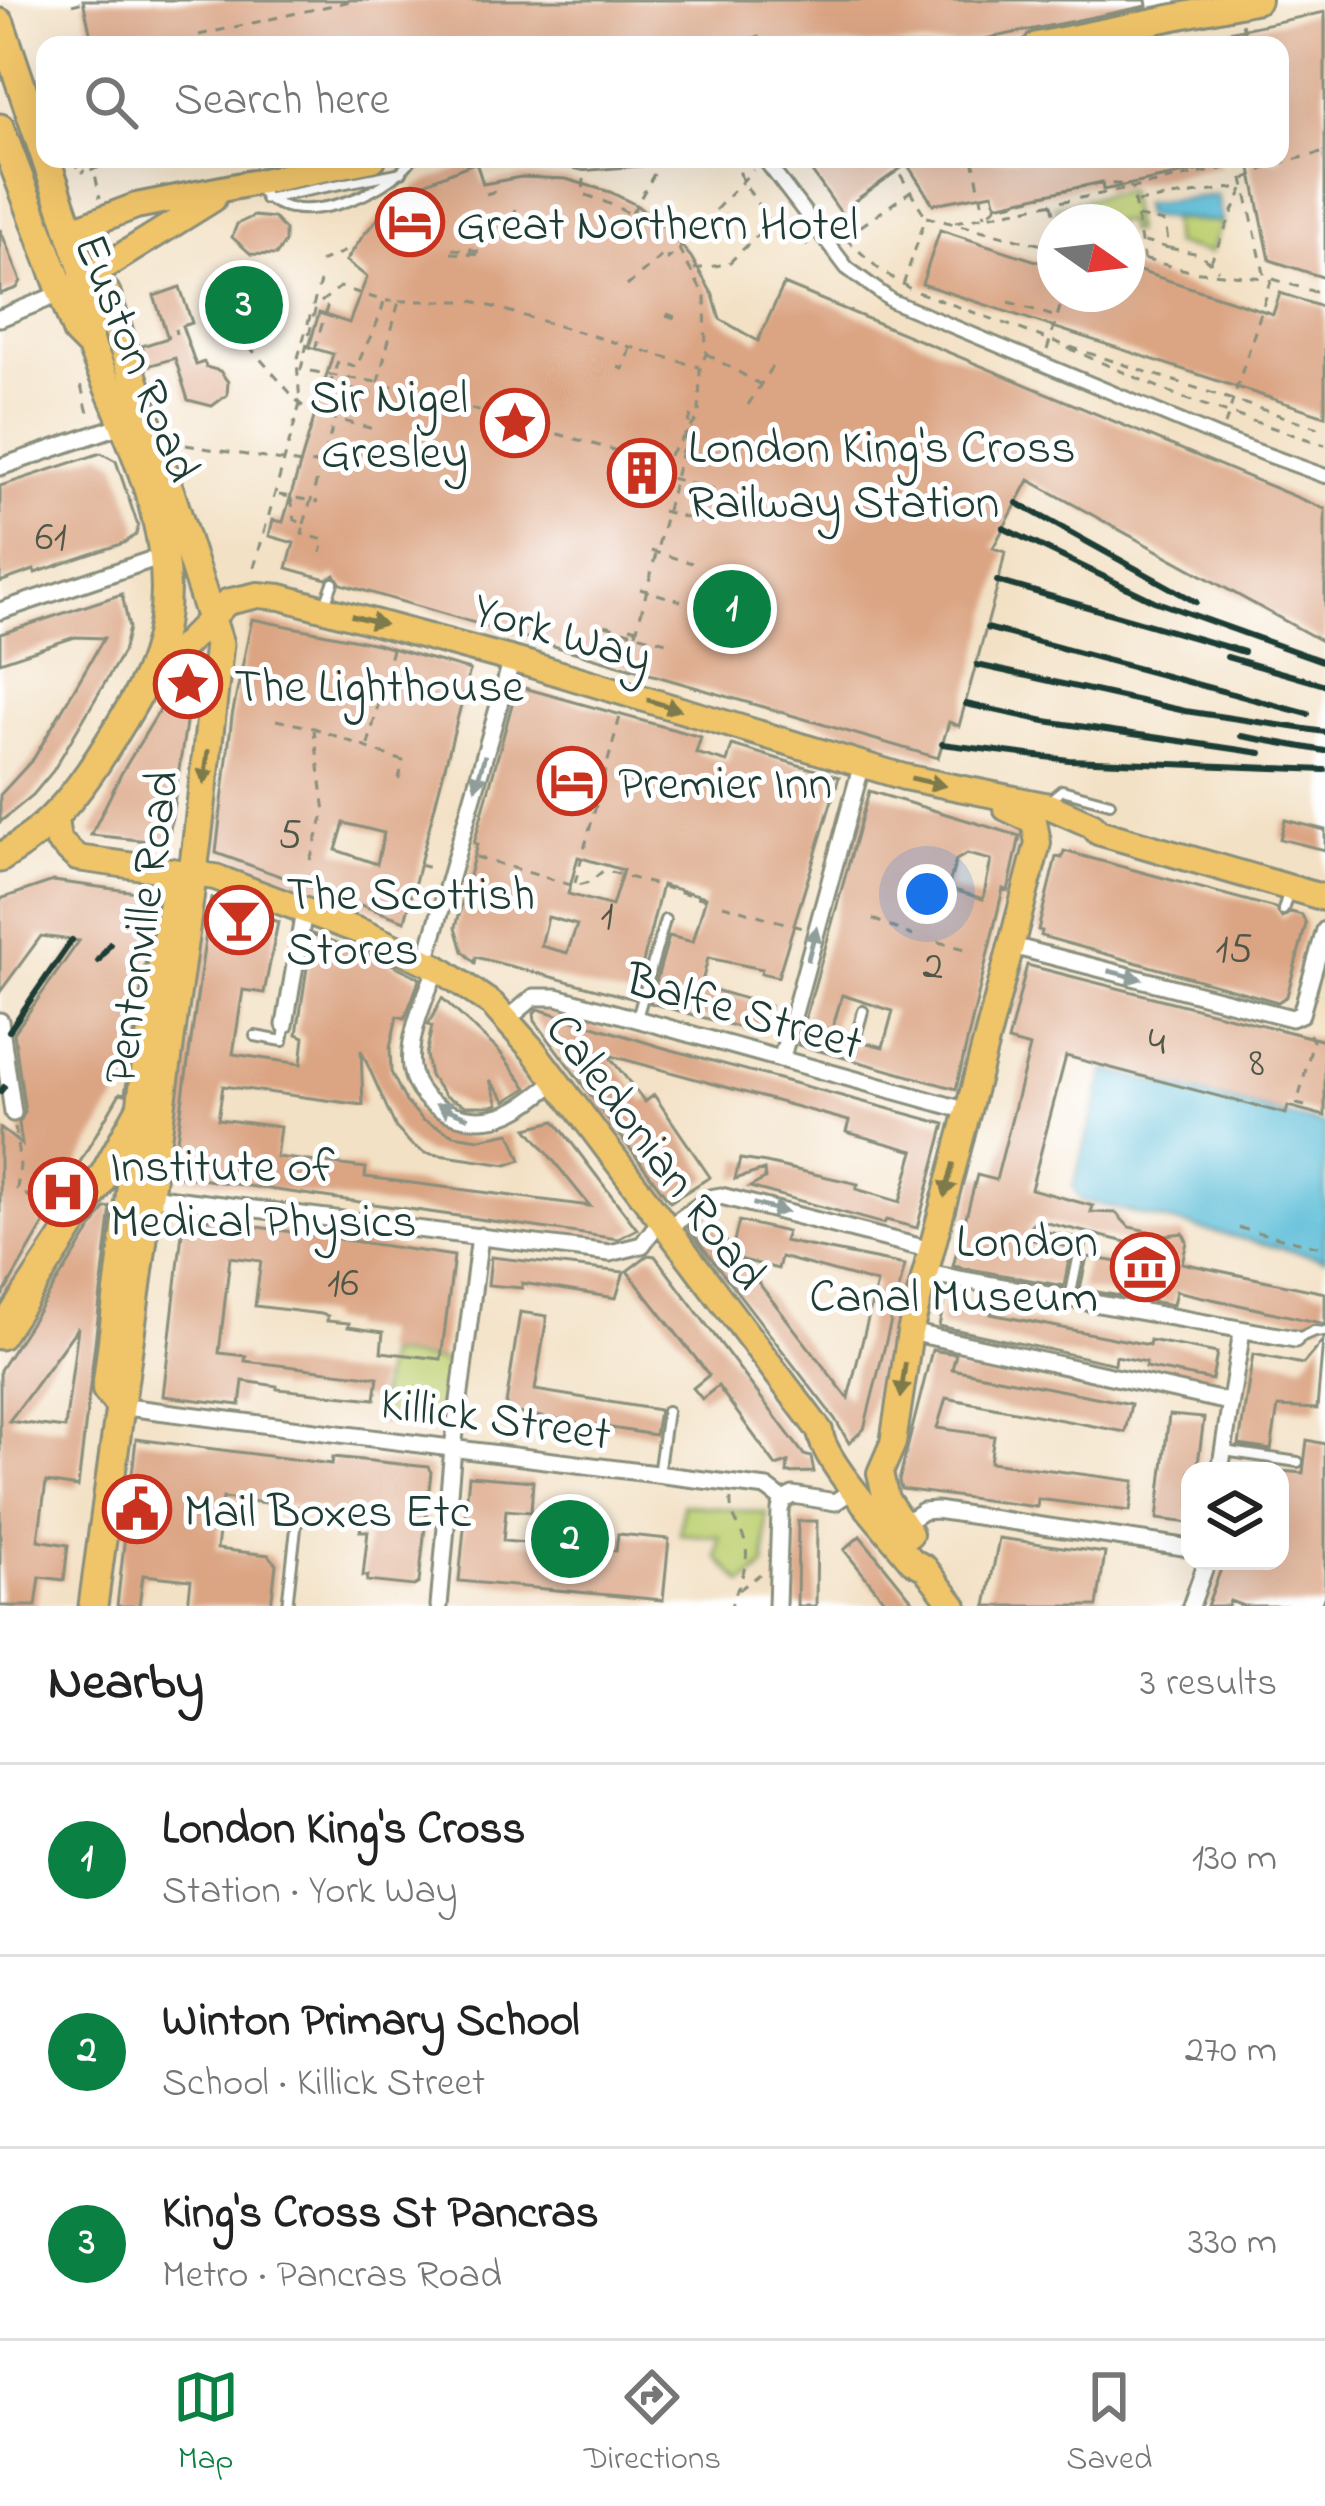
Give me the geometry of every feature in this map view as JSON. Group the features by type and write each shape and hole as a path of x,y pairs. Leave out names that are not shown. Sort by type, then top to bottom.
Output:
{"highway":[{"name":"Euston Road","path":"0,23 36,131"},
{"name":"Euston Road","path":"0,128 9,177 74,285 106,292 179,512 215,604"},
{"name":"Euston Road","path":"0,858 55,819 81,789 137,697 161,635 166,591 165,555 152,505 91,346 77,332 70,231 48,168"},
{"name":"Pentonville Road","path":"93,1606 192,874 219,644 215,604"},
{"path":"0,1334 137,1120 166,1064"}],"main road":[{"path":"1071,36 1205,5 1258,0"},
{"path":"70,231 136,206 226,191 260,192 342,168"},
{"path":"74,285 226,191"},
{"name":"York Way","path":"215,604 269,596 324,608 1002,803 1011,796 1041,824 1092,825 1091,833 1286,899 1325,898"},
{"path":"137,697 215,604"},
{"name":"Caledonian Road","path":"55,819 58,840 72,856 215,878 304,910 432,964 508,1019 820,1431 821,1445 854,1489 954,1606"},
{"path":"1041,824 1044,832 1054,826 1091,833"},
{"path":"925,1568 922,1550 886,1498 880,1473 893,1443 910,1332 1041,824"},
{"path":"118,1406 105,1390 137,1120 172,896 162,870"},
{"path":"820,1431 832,1434 862,1469 880,1473"}],"street":[{"path":"765,168 864,283 904,308 1325,476"},
{"path":"0,318 74,285"},
{"path":"0,467 122,425"},
{"path":"0,611 165,555"},
{"path":"512,659 458,851 412,1048 412,1071 430,1101 457,1117 490,1118 520,1108 556,1081"},
{"path":"782,1057 862,764"},
{"path":"285,1025 304,910"},
{"path":"1012,946 1292,1018 1301,1014 1325,930"},
{"name":"Balfe Street","path":"508,1019 542,995 846,1071 968,1111"},
{"path":"0,1022 13,1113"},
{"path":"150,1196 610,1253 646,1242 662,1226 721,1196 928,1261 1070,1299 1295,1339"},
{"path":"439,1606 480,1236"},
{"path":"1221,1462 1242,1330"},
{"path":"910,1332 1229,1402"},
{"name":"Killick Street","path":"118,1406 767,1489 783,1500 793,1495 835,1502 854,1489"},
{"path":"777,1606 783,1500"},
{"path":"903,1524 923,1511 935,1510 1181,1547"},
{"path":"1191,1606 1205,1570"}],"lane":[{"path":"260,192 276,207 294,211 370,193 406,168"},
{"path":"260,192 403,172"},
{"path":"324,608 333,583"},
{"path":"1041,824 1052,795 1062,790 1110,803"},
{"path":"637,1019 665,920"},
{"path":"855,1040 863,1011"},
{"path":"255,1036 283,1041 285,1025"},
{"path":"1035,1235 1081,1244 1070,1299"},
{"path":"1295,1339 1325,1332"},
{"path":"657,1477 668,1411"},
{"path":"1222,1451 1298,1462"},
{"path":"287,1606 297,1520"}],"path":[{"path":"72,5 91,0"},
{"path":"199,35 355,0"},
{"path":"1241,20 1245,36"},
{"path":"1289,159 1325,152"},
{"path":"83,168 98,168"},
{"path":"584,168 583,194 631,214 679,249 705,297 706,353 700,368 699,417 662,464"},
{"path":"631,214 654,168"},
{"path":"739,168 770,223 820,252"},
{"path":"627,286 665,254 668,259 679,249 755,168"},
{"path":"897,168 926,217 904,285"},
{"path":"975,168 985,216"},
{"path":"953,223 1226,168"},
{"path":"1221,438 1268,278 1241,168"},
{"path":"1243,180 1262,168"},
{"path":"94,169 100,199"},
{"path":"985,216 996,207 1096,186 1121,183 1132,188"},
{"path":"1132,188 1135,202 1244,187"},
{"path":"1210,263 1244,187"},
{"path":"486,194 500,190"},
{"path":"912,190 844,238 904,285 1061,344 1325,430"},
{"path":"515,209 519,238"},
{"path":"926,217 1037,244"},
{"path":"1145,218 1165,222 1169,248"},
{"path":"692,269 728,264 770,223"},
{"path":"1145,243 1200,254 1220,271"},
{"path":"469,256 472,245"},
{"path":"320,262 348,250 352,253"},
{"path":"452,251 484,254"},
{"path":"1145,260 1190,272 1268,278 1325,295"},
{"path":"254,568 300,404 297,361 320,282"},
{"path":"667,471 662,464 378,382 302,369 316,306 340,287 384,302 473,301 700,368"},
{"path":"315,349 331,293"},
{"path":"378,382 399,301"},
{"path":"320,415 338,361 357,367 365,343 379,326 384,302"},
{"path":"1009,302 1056,317"},
{"path":"1043,363 1058,312"},
{"path":"666,315 678,319"},
{"path":"225,319 300,404 334,420 374,429"},
{"path":"1061,344 1108,368 1325,445"},
{"path":"618,367 623,369 631,347"},
{"path":"706,353 761,385"},
{"path":"748,405 772,366 780,374"},
{"path":"766,377 775,383"},
{"path":"321,554 324,540 302,534 347,378"},
{"path":"345,386 383,397"},
{"path":"85,397 92,426"},
{"path":"754,397 763,403"},
{"path":"636,631 692,411"},
{"path":"187,445 301,464 329,463"},
{"path":"673,479 714,490"},
{"path":"275,494 315,501"},
{"path":"291,498 296,520 304,524"},
{"path":"665,512 706,523"},
{"path":"654,552 692,562"},
{"path":"643,590 681,601"},
{"path":"605,625 666,641"},
{"path":"630,627 636,631"},
{"path":"368,747 394,641"},
{"path":"574,886 627,694"},
{"path":"276,720 314,728 403,761 397,788"},
{"path":"310,860 325,812 314,728"},
{"path":"458,851 574,886 590,882 604,870 705,899"},
{"path":"418,865 443,871"},
{"path":"665,920 674,889"},
{"path":"723,905 815,932"},
{"path":"873,919 913,936"},
{"path":"938,942 965,949"},
{"path":"1306,1106 1297,1104 1313,1041"},
{"path":"13,1113 20,1166 17,1189 37,1201"},
{"path":"1239,1228 1325,1248"},
{"path":"731,1606 746,1558 741,1529 730,1509 732,1485"},
{"path":"736,1592 768,1569 778,1569"}],"green space":[{"path":"1127,190 1129,204 1064,204"},
{"path":"1171,219 1222,222 1210,253 1173,244"},
{"path":"386,1354 448,1362 434,1427 376,1421"},
{"path":"683,1504 766,1513 765,1566 743,1584 717,1558 719,1537 680,1534"}],"water":[{"path":"1217,195 1222,222 1145,216 1142,204"},
{"path":"1106,1070 1325,1125 1325,1259 1081,1200 1073,1187"}],"building":[{"path":"83,0 1146,0 1147,6 999,36 91,36"},
{"path":"1325,12 1325,278 1270,260 1251,168 1289,168 1289,36 1209,36"},
{"name":"London King's Cross Railway Station","path":"461,168 478,168 483,184 521,177 566,179 610,192 668,230 691,257 713,295 720,319 758,341 784,284 1325,509 1325,643 1029,480 993,548 1005,552 998,585 959,726 949,722 938,758 341,584 335,575 326,579 287,568 294,543 269,536 273,520 283,522 333,354 309,347 319,313 349,323 367,277 346,261 385,211 417,186"},
{"path":"809,168 901,168 849,205 846,220"},
{"path":"910,168 1210,168 1103,190 1102,182 996,205 993,193 933,204"},
{"path":"254,216 274,218 285,230 285,242 276,255 251,254 232,237 237,224"},
{"path":"0,229 21,281 17,288 0,294"},
{"path":"940,230 1037,261 1037,312 1145,312 1145,273 1273,314 1280,293 1325,308 1325,416 922,284"},
{"path":"180,287 192,323 182,326 196,365 204,362 228,382 227,395 212,406 188,400 175,358 148,366 142,346 168,338 154,296"},
{"path":"101,453 116,461 138,526 136,535 124,543 0,582 0,486"},
{"path":"122,594 129,628 123,652 53,771 0,822 0,795 34,758 104,638 75,637 0,662 0,634"},
{"path":"252,619 377,644 470,670 405,921 216,853 232,716","holes":["344,823 384,833 377,864 336,850"]},
{"path":"188,669 192,683 168,843 91,835 121,774"},
{"path":"517,686 701,737 696,753 727,762 732,745 839,777 778,977 708,958 701,986 770,1006 763,1034 650,1003 669,936 693,942 706,897 662,885 634,999 476,957 475,963 463,951 456,927","holes":["578,857 623,870 612,906 568,894","548,917 577,925 567,953 541,946"]},
{"path":"869,791 1020,836 956,1089 798,1045","holes":["967,854 991,860 983,899 948,888 956,860","842,995 893,1011 883,1047 863,1042 854,1048 847,1038 831,1033"]},
{"path":"1285,820 1325,830 1325,850 1280,839"},
{"path":"1064,851 1275,908 1282,918 1291,912 1302,915 1306,924 1287,996 1278,1002 1041,936 1038,930 1056,857 1062,858"},
{"path":"53,881 144,893 155,899 125,1094 120,1093 0,1300 0,1128 22,1145 19,1123 25,1112 14,1033 79,941 41,936 0,992 0,899"},
{"path":"211,898 278,922 264,993 243,990 233,1054 301,1064 304,1037 297,1034 312,934 379,958 420,978 405,1018 397,1016 390,1048 391,1072 406,1102 423,1120 454,1135 479,1139 510,1133 521,1160 507,1165 425,1153 411,1144 396,1128 361,1050 363,1105 223,1086 218,1119 280,1127 276,1157 366,1168 365,1177 590,1206 527,1128 555,1121 637,1229 618,1239 172,1175"},
{"path":"1027,965 1325,1041 1325,1116 1288,1106 1286,1114 1066,1056 1031,1189 1093,1206 1091,1212 1116,1213 1129,1227 1166,1235 1183,1233 1187,1242 1182,1263 1325,1293 1325,1324 1176,1291 1173,1305 1080,1289 1087,1257 1143,1266 1147,1247 1035,1220 1027,1232 1029,1248 1070,1255 1064,1286 953,1266 977,1175 996,1180 1030,1047 1008,1041"},
{"path":"442,998 499,1051 527,1088 506,1101 490,1080 498,1104 492,1106 466,1106 445,1096 430,1076 426,1055 432,1026 428,1025"},
{"path":"538,1009 945,1124 917,1228 886,1220 884,1224 750,1187 765,1179 764,1170 735,1179 740,1159 858,1184 856,1189 900,1202 914,1151 846,1132 849,1121 608,1055 645,1102 654,1095 710,1177 670,1202 535,1021"},
{"path":"111,1207 78,1487 46,1482 38,1540 68,1545 64,1580 40,1577 36,1606 0,1606 0,1370 105,1208","holes":["78,1327 65,1428 9,1421"]},
{"path":"184,1216 454,1256 441,1359 381,1352 383,1332 327,1321 328,1316 321,1314 255,1306 261,1261 230,1257 219,1353 246,1356 245,1361 378,1377 375,1399 243,1381 240,1405 163,1396"},
{"path":"706,1216 732,1249 739,1221 787,1232 784,1241 905,1265 864,1429 849,1443 835,1419 688,1228","holes":["781,1257 877,1283 848,1398 740,1259 778,1269"]},
{"path":"648,1255 655,1256 804,1455 811,1457 814,1472 787,1473 788,1462 776,1466 718,1386 702,1399 693,1388 709,1375 627,1271"},
{"path":"491,1257 624,1272 616,1298 522,1283 522,1288 488,1285"},
{"path":"945,1299 992,1308 991,1314 1149,1345 1150,1340 1217,1353 1212,1380 1145,1367 1146,1362 1116,1356 1115,1364 939,1326"},
{"path":"520,1312 547,1316 535,1390 659,1410 655,1435 505,1411"},
{"path":"1323,1340 1317,1409 1278,1407 1271,1450 1239,1445 1253,1354 1303,1364"},
{"path":"932,1350 956,1354 952,1369 1131,1404 1125,1432 946,1398 937,1428 994,1436 990,1462 1134,1481 1130,1511 1038,1499 1037,1507 901,1489 899,1481"},
{"path":"1169,1415 1204,1418 1198,1462 1181,1462 1181,1522 1157,1519"},
{"path":"136,1439 332,1464 333,1457 428,1467 419,1583 367,1581 368,1576 363,1576 368,1531 360,1531 362,1521 325,1517 326,1510 223,1498 217,1549 269,1555 276,1564 271,1606 188,1606 191,1580 143,1575 139,1606 117,1606"},
{"path":"1307,1440 1325,1444 1325,1595 1321,1606 1243,1606 1230,1601 1228,1606 1207,1606 1221,1570 1289,1570 1289,1472 1303,1473"},
{"path":"469,1476 533,1481 531,1512 506,1510 503,1541 616,1551 618,1534 669,1539 663,1600 459,1581"},
{"path":"798,1521 817,1521 816,1606 797,1606"},
{"path":"860,1536 917,1606 889,1606 844,1550"},
{"path":"999,1538 1105,1553 1097,1606 986,1606"}],"railway":[{"path":"1017,503 1196,602"},
{"path":"1003,528 1154,601 1325,662"},
{"path":"997,581 1244,652"},
{"path":"987,628 1308,714"},
{"path":"1227,657 1325,685"},
{"path":"977,665 1185,711 1325,732"},
{"path":"966,704 1045,721 1261,753"},
{"path":"1241,736 1325,751"},
{"path":"942,744 1069,760 1325,770"},
{"path":"9,1031 72,940"},
{"path":"98,961 110,944"},
{"path":"0,1092 4,1087"}],"place":[{"name":"Great Northern Hotel","path":"410,222"},
{"name":"King's Cross St Pancras","path":"244,305"},
{"name":"Sir Nigel Gresley","path":"515,423"},
{"name":"London King's Cross Railway Station","path":"642,473"},
{"name":"London King's Cross","path":"732,609"},
{"name":"The Lighthouse","path":"188,684"},
{"name":"Premier Inn","path":"572,781"},
{"name":"The Scottish Stores","path":"239,920"},
{"name":"Institute of Medical Physics","path":"63,1192"},
{"name":"London Canal Museum","path":"1145,1267"},
{"name":"Mail Boxes Etc","path":"137,1509"},
{"name":"Winton Primary School","path":"570,1539"}]}
